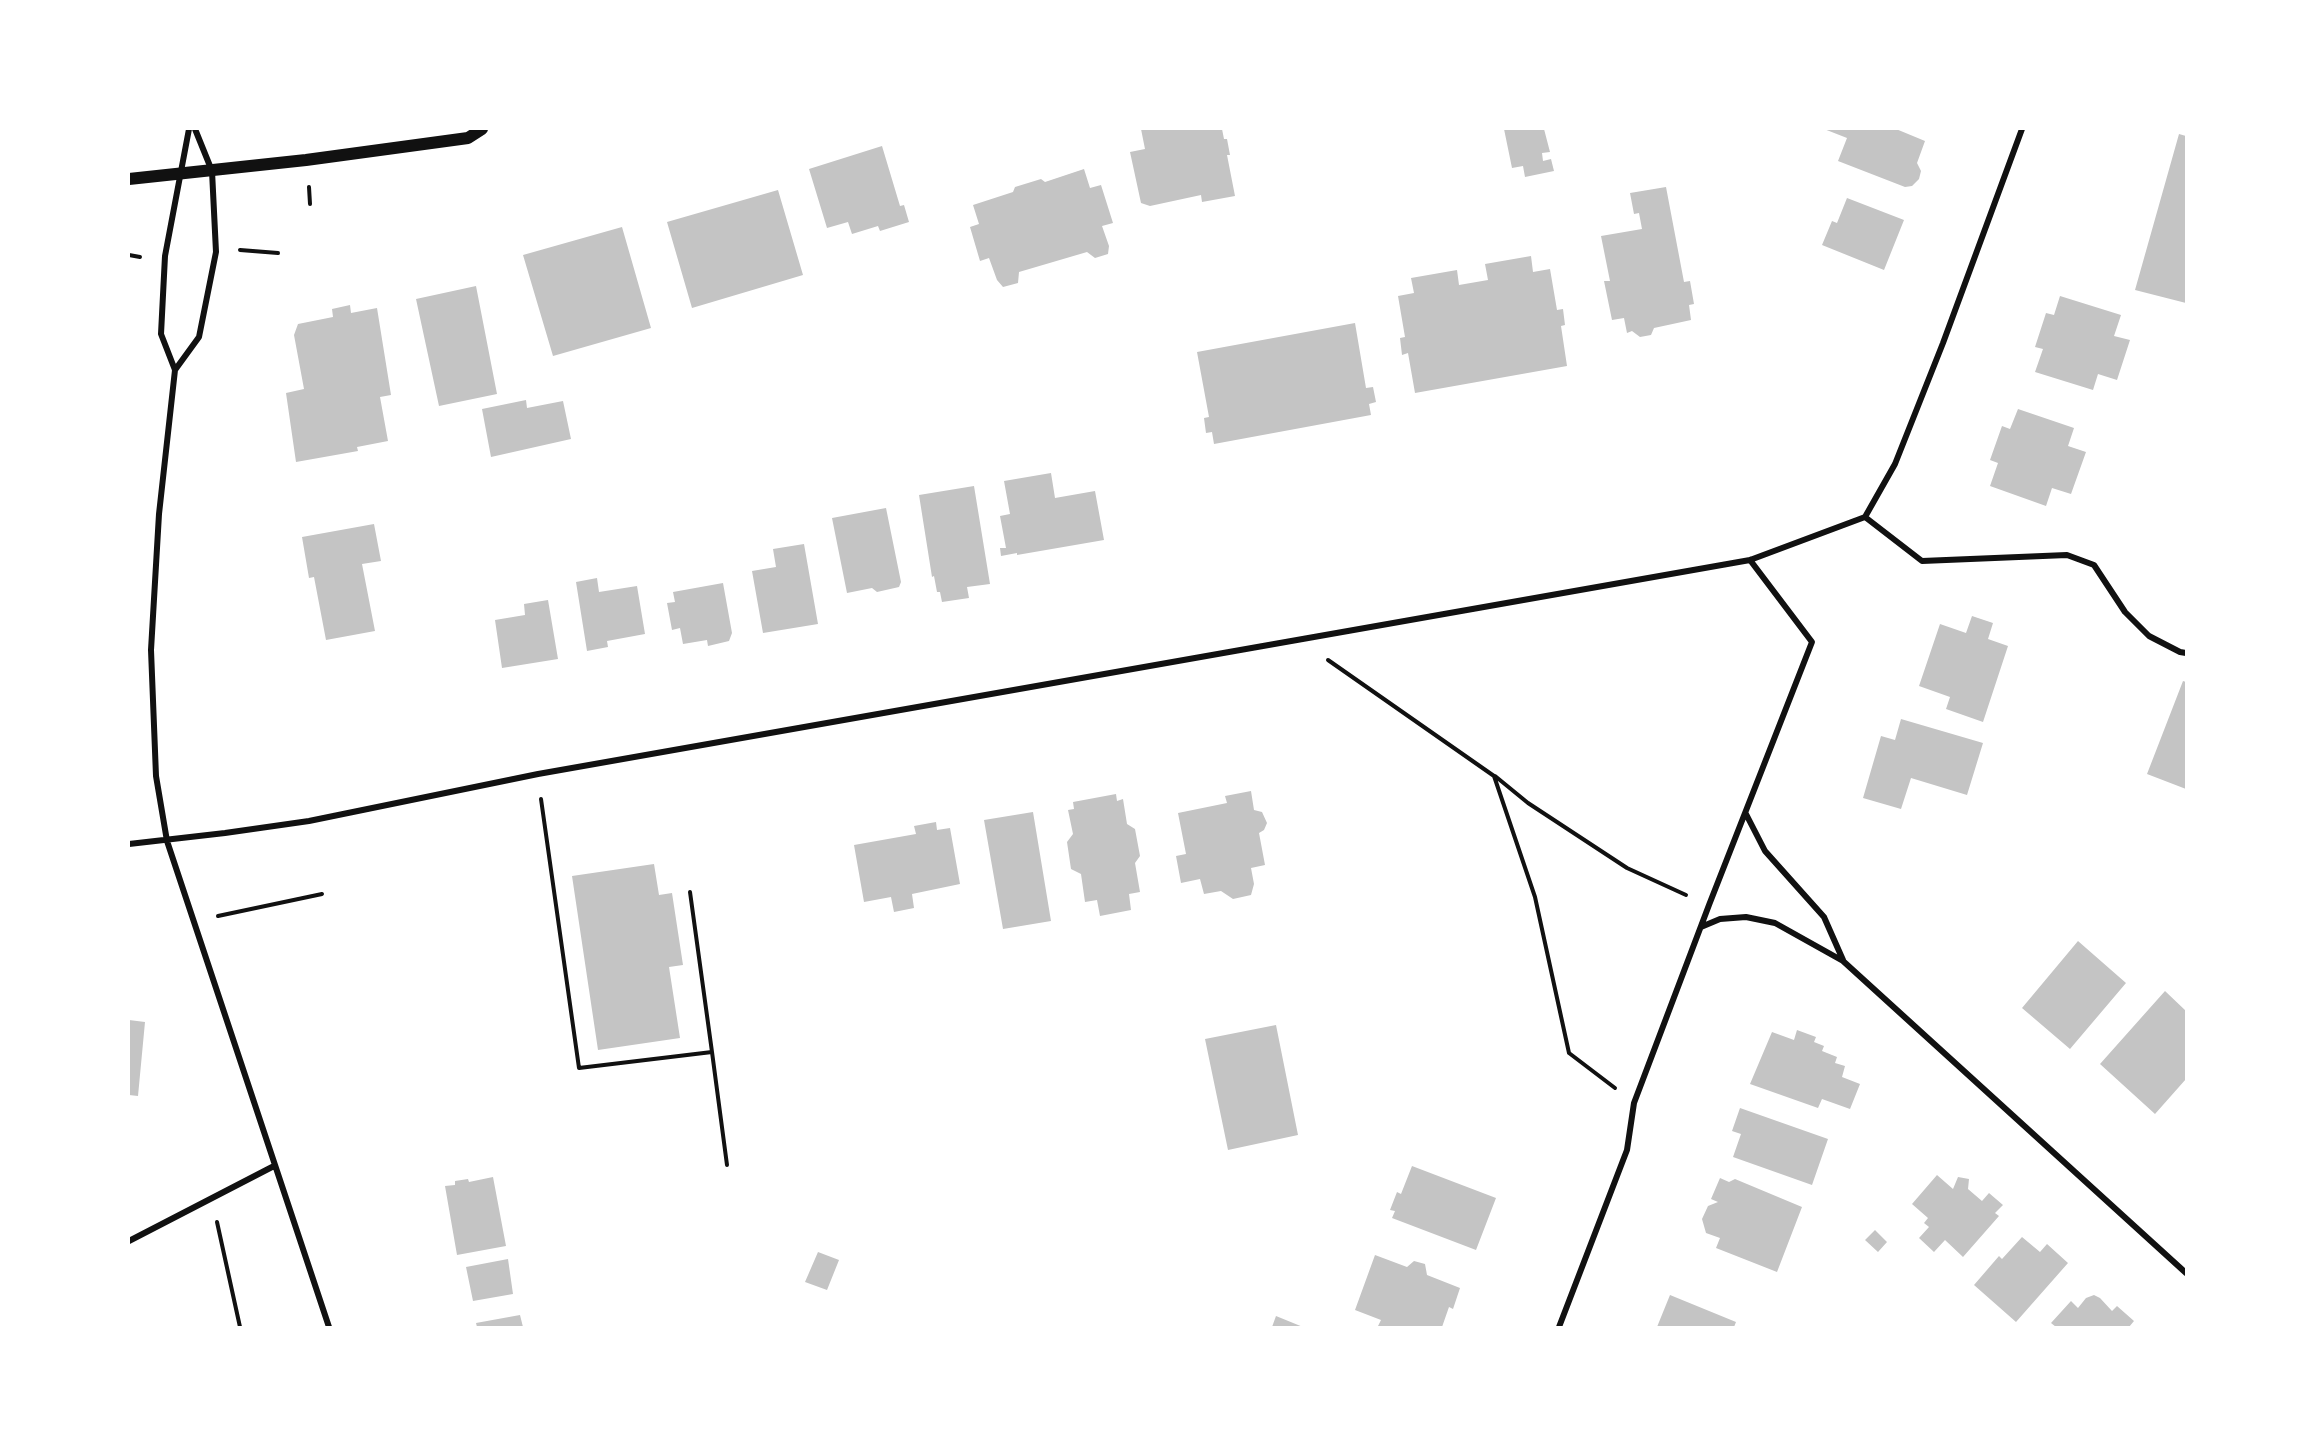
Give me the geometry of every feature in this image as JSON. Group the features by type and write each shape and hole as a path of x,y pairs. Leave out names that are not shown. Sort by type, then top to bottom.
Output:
{"main road":[{"path":"129,179 180,175 468,138 482,129"}],"street":[{"path":"189,129 165,256 161,334 175,370 159,514 151,650 156,776 167,841 329,1327"},
{"path":"175,370 199,337 216,252 212,171 195,129"},
{"path":"129,844 167,841 309,821 538,774 1750,560 1805,540 1865,517 1895,464 1943,343 2022,129"},
{"path":"1865,517 1922,561 2067,555 2094,565 2125,612 2149,636 2186,653"},
{"path":"1558,1327 1627,1150 1634,1103 1812,642 1750,560"},
{"path":"1746,814 1765,851 1824,917 1844,961"},
{"path":"1701,927 1720,919 1746,917 1775,923 1844,961 2186,1273"},
{"path":"129,1241 274,1166"}],"path":[{"path":"240,250 278,253"},
{"path":"129,255 142,258"},
{"path":"1298,639 1494,776 1528,803 1627,868 1709,905"},
{"path":"538,774 579,1068 712,1052"},
{"path":"1494,776 1535,897 1569,1053 1634,1103"},
{"path":"690,892 727,1165"},
{"path":"194,922 322,894"},
{"path":"212,1199 240,1327"}],"building":[{"path":"1141,129 1222,129 1224,139 1227,139 1230,155 1227,155 1235,196 1202,202 1201,195 1150,206 1141,203 1130,152 1145,149"},
{"path":"1504,129 1544,129 1550,152 1542,153 1543,161 1551,159 1554,171 1525,177 1523,166 1512,168"},
{"path":"1824,129 1896,129 1925,141 1917,163 1921,171 1919,179 1912,186 1905,187 1838,161 1847,138"},
{"path":"2179,134 2186,136 2186,303 2135,290"},
{"path":"882,146 900,206 904,205 909,222 880,231 878,226 852,234 848,222 827,228 809,169"},
{"path":"1084,169 1090,188 1101,185 1113,223 1102,226 1109,246 1108,254 1095,258 1087,252 1019,272 1018,283 1003,287 997,280 989,258 980,261 970,227 979,224 973,205 1013,192 1015,187 1041,179 1045,182"},
{"path":"1666,187 1684,282 1690,281 1694,304 1689,305 1691,320 1654,328 1651,335 1640,337 1632,331 1627,333 1624,318 1612,320 1604,281 1610,281 1601,236 1642,229 1639,213 1634,214 1630,193"},
{"path":"778,190 803,275 692,308 667,222"},
{"path":"1847,198 1904,220 1884,270 1822,245 1832,221 1837,223"},
{"path":"622,227 651,328 553,356 523,255"},
{"path":"1531,256 1533,272 1550,269 1557,310 1563,309 1565,325 1561,326 1567,366 1415,393 1408,353 1402,355 1400,338 1405,337 1398,296 1414,293 1411,278 1457,270 1459,285 1488,280 1485,264"},
{"path":"476,286 497,394 439,406 416,299"},
{"path":"2060,296 2121,315 2114,336 2130,340 2117,380 2098,374 2093,390 2035,372 2043,349 2035,347 2046,313 2054,315"},
{"path":"350,305 351,313 377,308 391,395 380,397 388,441 357,447 358,451 296,462 286,393 304,389 294,335 298,324 333,317 332,309"},
{"path":"1355,323 1366,388 1373,387 1376,402 1369,404 1371,415 1214,444 1212,432 1206,433 1204,418 1209,417 1197,352"},
{"path":"526,400 527,408 563,401 571,439 491,457 482,409"},
{"path":"2018,409 2074,428 2068,446 2086,452 2071,494 2052,488 2046,506 1990,486 1998,463 1990,460 2002,426 2010,429"},
{"path":"1051,473 1055,498 1095,491 1104,540 1001,556 1000,548 1006,548 1000,516 1010,514 1004,481"},
{"path":"974,486 990,584 967,587 969,598 942,602 940,592 937,592 934,576 932,577 919,495"},
{"path":"886,508 901,582 899,587 877,592 872,588 847,593 832,518"},
{"path":"374,524 381,561 362,564 375,631 326,640 314,577 309,578 302,537"},
{"path":"804,544 818,624 763,633 752,571 776,567 773,549"},
{"path":"597,578 599,592 637,586 645,634 607,641 608,647 587,651 576,582"},
{"path":"723,583 732,633 729,641 708,646 707,640 683,644 680,628 672,630 667,603 675,602 673,592"},
{"path":"548,600 558,659 502,668 495,620 525,615 524,604"},
{"path":"1972,616 1993,623 1988,639 2008,646 1983,722 1946,709 1950,697 1919,686 1940,624 1966,633"},
{"path":"2183,681 2186,682 2186,789 2147,774"},
{"path":"1901,719 1983,743 1967,795 1911,778 1901,809 1863,798 1881,736 1895,740"},
{"path":"1251,791 1254,810 1262,812 1267,823 1264,830 1259,833 1265,865 1251,868 1254,884 1251,895 1233,899 1221,891 1204,894 1200,879 1181,883 1176,856 1186,854 1178,813 1227,803 1225,796"},
{"path":"1116,794 1117,801 1123,799 1127,824 1135,829 1140,856 1135,863 1140,892 1129,894 1131,910 1100,916 1097,900 1085,902 1081,874 1071,869 1067,842 1073,834 1068,810 1074,809 1073,802"},
{"path":"1033,812 1051,921 1003,929 984,820"},
{"path":"936,822 937,830 950,828 960,884 912,894 914,908 894,912 891,897 864,902 854,845 916,834 914,826"},
{"path":"654,864 659,895 672,893 683,965 669,967 680,1038 598,1050 572,876"},
{"path":"2078,941 2126,983 2070,1049 2022,1008"},
{"path":"2165,991 2186,1011 2186,1079 2155,1114 2100,1064"},
{"path":"129,1020 145,1022 138,1096 129,1095"},
{"path":"1276,1025 1298,1135 1228,1150 1205,1039"},
{"path":"1797,1030 1816,1037 1814,1042 1824,1046 1822,1051 1837,1057 1835,1063 1845,1066 1842,1077 1860,1084 1850,1109 1822,1099 1818,1108 1750,1084 1772,1032 1794,1040"},
{"path":"1740,1108 1828,1139 1812,1185 1733,1157 1741,1134 1732,1131"},
{"path":"1412,1166 1496,1198 1476,1250 1392,1218 1395,1211 1390,1210 1397,1192 1401,1194"},
{"path":"1937,1175 1953,1189 1958,1177 1969,1179 1968,1189 1982,1201 1989,1193 2003,1205 1995,1213 1999,1216 1963,1257 1945,1240 1934,1252 1919,1238 1929,1227 1924,1223 1928,1218 1912,1204"},
{"path":"493,1177 506,1246 457,1255 445,1186 455,1185 455,1181 468,1179 469,1182"},
{"path":"1720,1178 1729,1182 1735,1179 1802,1207 1777,1272 1716,1248 1720,1238 1706,1233 1702,1219 1708,1206 1718,1202 1711,1199"},
{"path":"1875,1230 1887,1242 1878,1252 1865,1240"},
{"path":"2022,1237 2040,1252 2047,1244 2068,1263 2016,1322 1974,1285 1999,1256 2002,1259"},
{"path":"818,1252 839,1260 827,1290 805,1282"},
{"path":"1375,1255 1407,1267 1414,1261 1425,1264 1427,1275 1460,1288 1453,1309 1449,1307 1442,1327 1380,1327 1378,1326 1381,1320 1355,1310"},
{"path":"508,1259 513,1294 473,1301 466,1267"},
{"path":"1670,1295 1736,1322 1734,1327 1657,1327"},
{"path":"2094,1295 2112,1311 2117,1306 2134,1321 2129,1327 2056,1327 2051,1323 2071,1301 2078,1308 2086,1298"},
{"path":"520,1315 523,1327 477,1327 476,1323"},
{"path":"1276,1316 1303,1327 1272,1327"}]}
